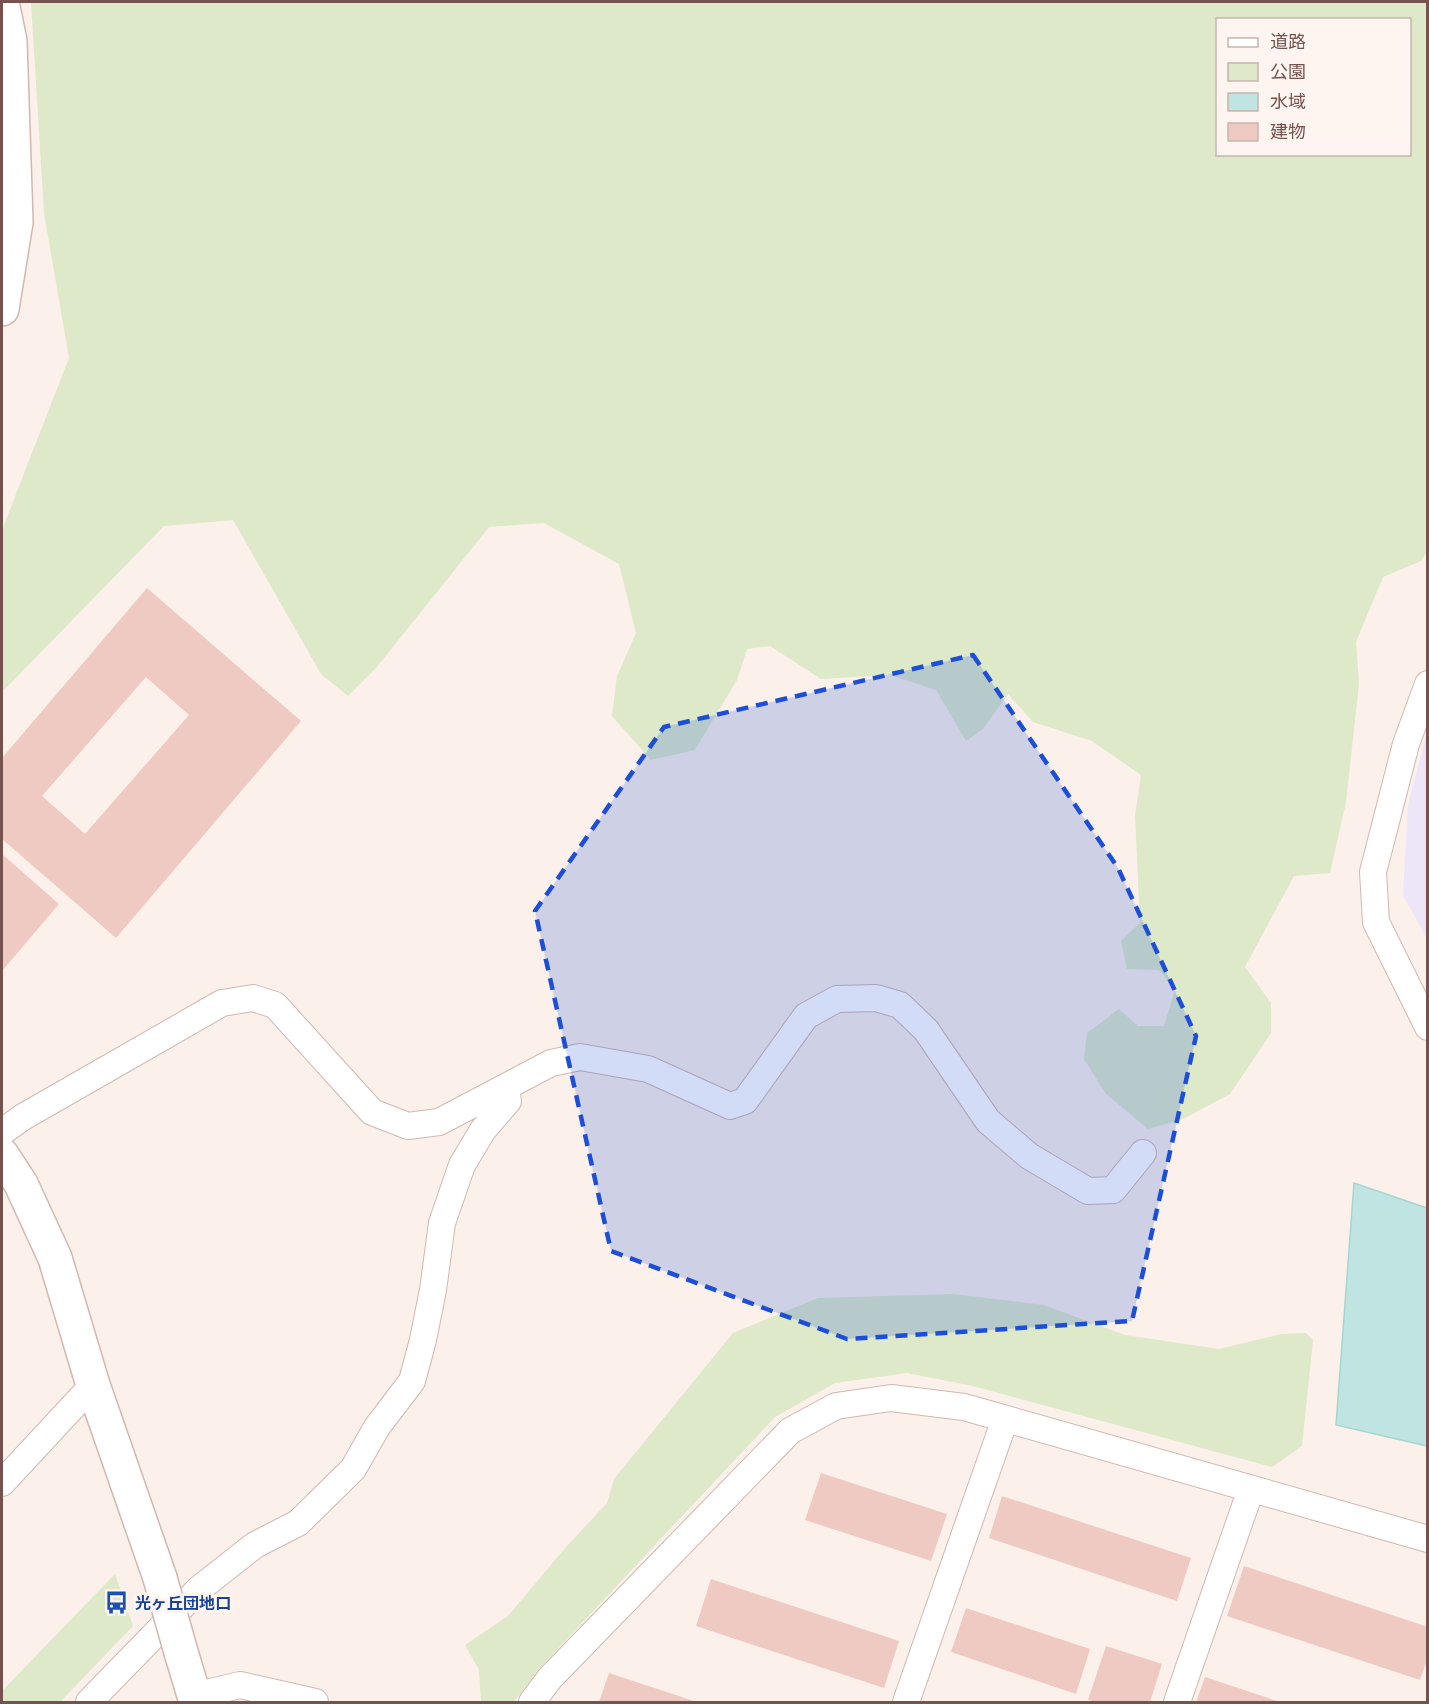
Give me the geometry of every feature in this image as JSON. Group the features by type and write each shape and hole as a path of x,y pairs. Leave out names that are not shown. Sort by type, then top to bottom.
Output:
{"street":[{"path":"2,2 10,41 16,222 2,309"},
{"path":"1428,684 1406,744 1373,872 1376,922 1428,1027"},
{"path":"2,1132 23,1116 222,1003 253,998 275,1005 372,1112 408,1126 439,1122 551,1063 580,1057 648,1069 730,1106 745,1101 806,1016 837,999 876,998 900,1005 926,1029 988,1121 1029,1156 1048,1168 1088,1191 1113,1190 1143,1153"},
{"path":"89,1702 199,1589 255,1545 298,1522 354,1469 377,1427 412,1381 433,1290 442,1223 462,1165 483,1130 508,1101 506,1087"},
{"path":"2,1155 21,1184 55,1258 93,1385 160,1578 195,1699 240,1685 315,1702"},
{"path":"2,1483 93,1385"},
{"path":"532,1702 550,1678 790,1431 836,1406 891,1398 964,1407 1428,1539"},
{"path":"906,1702 1005,1419"},
{"path":"1177,1702 1251,1488"}],"highlighted area":[{"path":"973,655 1118,868 1196,1036 1132,1321 847,1339 611,1251 535,911 664,727"}],"shaded area":[{"path":"1427,731 1427,939 1403,895 1408,805"}],"green space":[{"path":"31,2 1427,2 1427,551 1421,561 1383,577 1356,642 1359,684 1346,802 1330,873 1294,876 1245,967 1271,1003 1271,1033 1230,1094 1183,1119 1148,1129 1106,1094 1084,1059 1087,1033 1119,1009 1138,1026 1164,1026 1175,990 1159,970 1127,969 1121,941 1140,923 1135,815 1141,775 1092,741 1033,722 1008,694 983,729 966,741 936,690 890,675 821,679 770,646 747,649 737,680 695,750 651,760 612,716 617,676 636,633 619,564 544,523 489,527 376,668 348,696 321,674 233,520 164,526 2,692 2,530 69,358 44,213"},
{"path":"953,1294 1044,1305 1125,1335 1219,1349 1281,1334 1306,1333 1313,1340 1302,1446 1272,1467 973,1386 907,1373 835,1383 775,1417 537,1671 514,1702 481,1702 479,1670 465,1645 508,1616 566,1547 607,1503 614,1479 733,1333 818,1298"},
{"path":"115,1574 133,1626 60,1702 2,1702 2,1691"}],"water":[{"path":"1354,1183 1427,1208 1427,1446 1336,1425"}],"building":[{"path":"147,588 301,721 116,938 2,839 2,758","holes":["146,677 189,715 85,834 42,796"]},
{"path":"2,854 59,904 2,971"},
{"path":"821,1473 947,1514 931,1561 805,1520"},
{"path":"1002,1496 1191,1558 1177,1601 989,1538"},
{"path":"1244,1566 1428,1627 1428,1657 1420,1680 1227,1616"},
{"path":"711,1579 899,1641 884,1688 696,1626"},
{"path":"966,1608 1090,1649 1076,1694 951,1652"},
{"path":"1106,1646 1162,1664 1150,1702 1088,1700"},
{"path":"609,1673 697,1702 599,1702"},
{"path":"1205,1677 1280,1702 1196,1702"}],"place":[{"name":"光ヶ丘団地口","path":"117,1603"}]}
